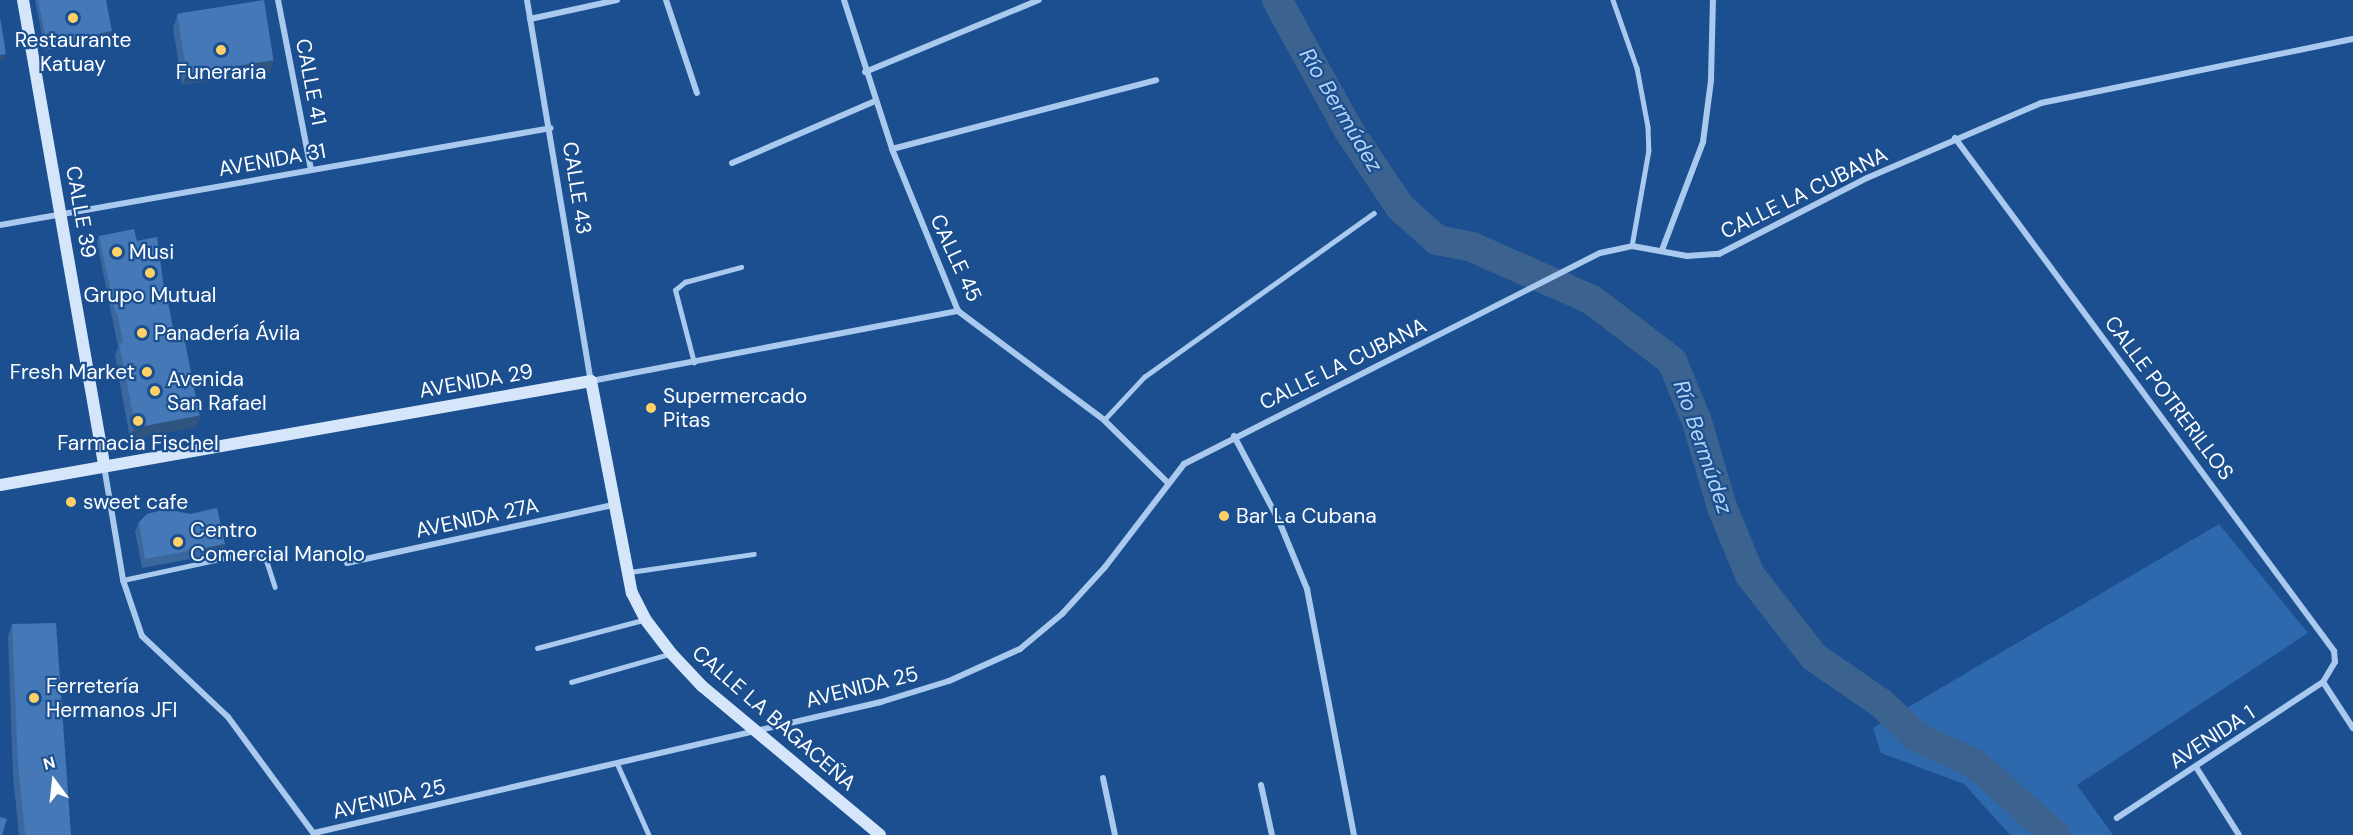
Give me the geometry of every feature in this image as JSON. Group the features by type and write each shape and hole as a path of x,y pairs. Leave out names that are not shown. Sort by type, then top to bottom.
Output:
{"street":[{"name":"CALLE 39","path":"23,0 62,213 104,466"},
{"name":"CALLE 41","path":"278,0 311,170"},
{"name":"CALLE 43","path":"528,0 591,381"},
{"path":"530,19 617,0"},
{"path":"666,0 697,93"},
{"name":"CALLE 45","path":"844,0 865,72 892,149 958,311 1104,420 1168,483"},
{"path":"865,72 1039,0"},
{"path":"1662,250 1703,142 1711,80 1713,0"},
{"name":"CALLE LA CUBANA","path":"1168,483 1184,464 1234,436 1600,253 1632,246 1687,256 1719,254 1955,138 2041,103 2353,39"},
{"path":"892,149 1156,80"},
{"path":"732,163 875,101"},
{"name":"AVENIDA 31","path":"0,225 550,128"},
{"name":"CALLE POTRERILLOS","path":"1955,138 2334,651 2334,662 2323,682"},
{"name":"AVENIDA 29","path":"0,485 694,363 958,311"},
{"name":"CALLE LA BAGACEÑA","path":"591,381 627,572 632,593 645,619 670,653 702,686 880,835"},
{"path":"1234,436 1279,521 1307,590 1354,835"},
{"path":"104,466 123,580 142,636 228,717 314,834"},
{"name":"AVENIDA 25","path":"314,834 881,702 949,681 1020,648 1062,614 1105,567 1168,483"},
{"name":"AVENIDA 27A","path":"347,563 613,505"},
{"path":"2323,682 2353,728"},
{"name":"AVENIDA 1","path":"2117,818 2323,682"},
{"path":"2196,767 2239,835"},
{"path":"1103,778 1115,835"},
{"path":"1261,785 1272,835"}],"lane":[{"path":"1613,0 1637,68 1648,126 1649,150 1632,246"},
{"path":"1104,420 1144,377 1374,213"},
{"path":"694,363 675,290 685,282 741,267"},
{"path":"123,580 248,553 260,555 267,562 275,587"},
{"path":"627,572 754,554"},
{"path":"537,648 645,619"},
{"path":"571,682 670,653"},
{"path":"617,763 649,835"},
{"path":"305,835 314,834"}],"shaded area":[{"path":"2219,524 2308,633 2077,785 2113,835 2010,835 1964,784 1881,753 1873,728"}],"building":[{"name":"Restaurante Katuay","path":"38,0 106,0 112,31 47,44"},
{"name":"Funeraria","path":"264,0 274,60 187,74 177,14"},
{"path":"0,17 6,54 0,55"},
{"path":"134,229 137,241 157,237 166,303 116,315 99,236"},
{"name":"Panadería Ávila","path":"168,302 174,333 123,343 117,312"},
{"name":"Avenida San Rafael","path":"183,331 199,415 136,428 119,343"},
{"name":"Centro Comercial Manolo","path":"217,508 225,544 145,559 139,522 147,514 166,509 190,514"},
{"name":"Ferretería Hermanos JFI","path":"56,623 71,835 25,835 18,764 12,624"},
{"path":"0,817 7,819 2,835 0,835"}],"waterway":[{"name":"Río Bermúdez","path":"1277,0 1349,131 1400,207 1437,240 1472,247 1592,300 1672,361 1697,422 1722,507 1750,575 1814,657 1881,703 1917,737 1975,764 2055,835"}],"place":[{"name":"Restaurante Katuay","path":"73,18"},
{"name":"Funeraria","path":"221,50"},
{"name":"Musi","path":"117,252"},
{"name":"Grupo Mutual","path":"150,273"},
{"name":"Panadería Ávila","path":"142,333"},
{"name":"Fresh Market","path":"147,372"},
{"name":"Avenida San Rafael","path":"155,391"},
{"name":"Supermercado Pitas","path":"651,408"},
{"name":"Farmacia Fischel","path":"138,421"},
{"name":"sweet cafe","path":"71,502"},
{"name":"Bar La Cubana","path":"1224,516"},
{"name":"Centro Comercial Manolo","path":"178,542"},
{"name":"Ferretería Hermanos JFI","path":"34,698"}]}
